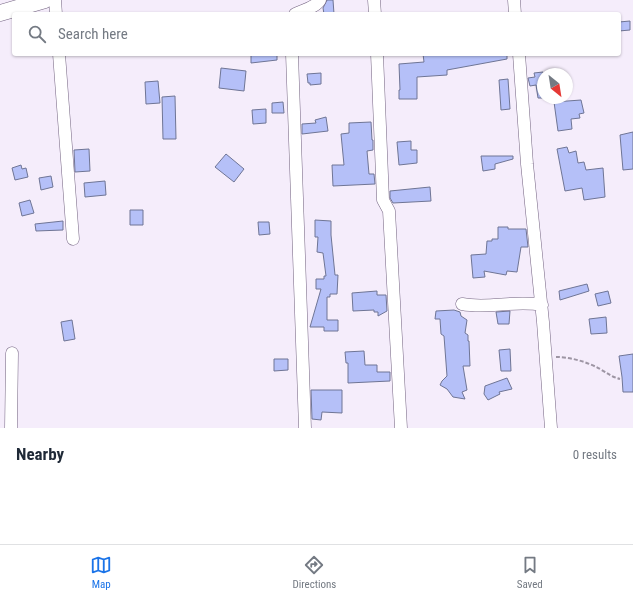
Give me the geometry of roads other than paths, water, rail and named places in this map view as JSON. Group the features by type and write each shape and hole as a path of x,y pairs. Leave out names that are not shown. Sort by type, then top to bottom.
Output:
{"main road":[{"path":"0,13 45,0"}],"street":[{"path":"55,0 56,12"},
{"path":"300,12 314,6 320,0"},
{"path":"374,0 375,12"},
{"path":"514,0 515,12"},
{"path":"59,56 73,239"},
{"path":"292,56 305,428"},
{"path":"377,56 383,200 389,211 401,428"},
{"path":"519,56 527,164 540,292 536,304 545,351 551,428"},
{"path":"462,304 479,306 536,304"},
{"path":"10,428 12,353"}]}
